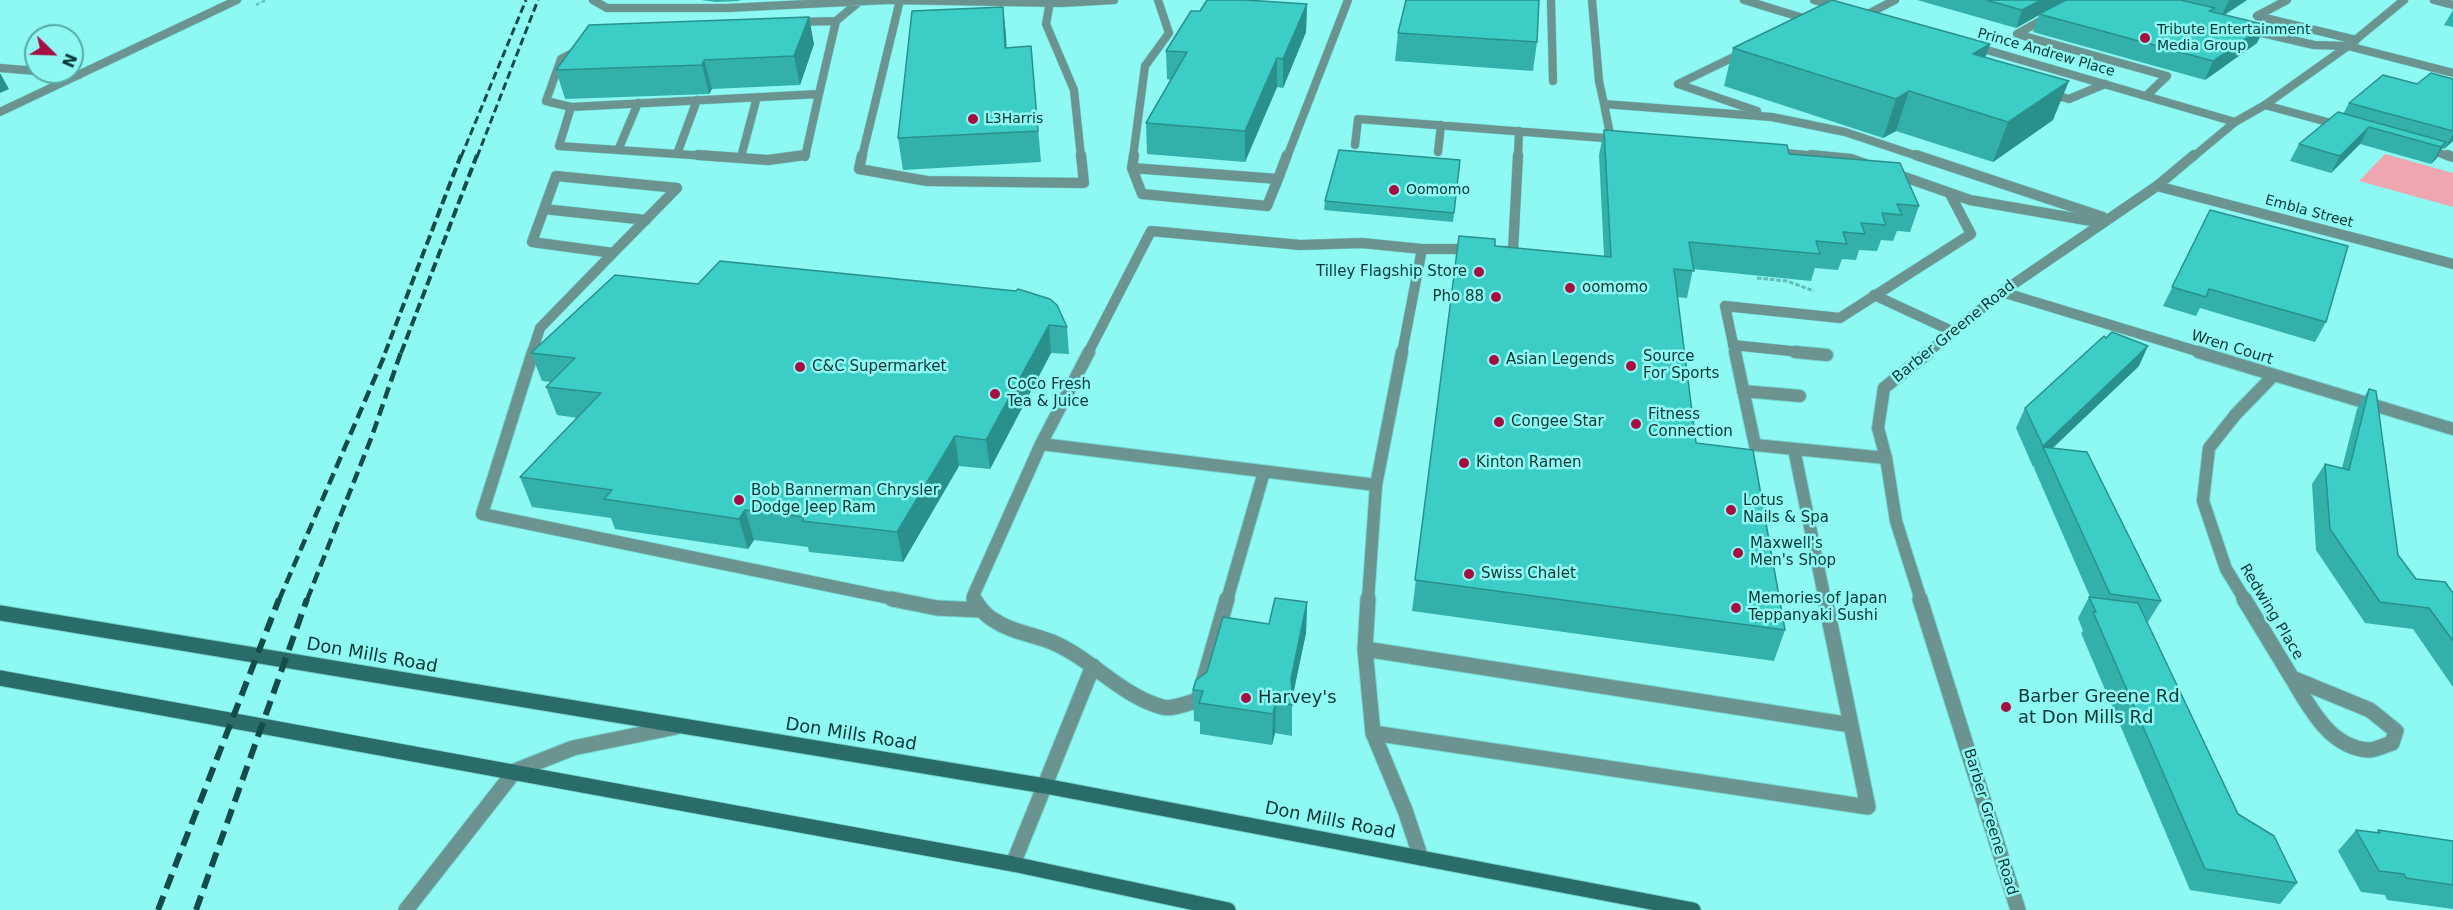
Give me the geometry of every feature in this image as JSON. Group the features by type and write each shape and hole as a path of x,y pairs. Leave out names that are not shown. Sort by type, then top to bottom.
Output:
{"main road":[{"name":"Don Mills Road","path":"0,613 1045,786 1693,910"},
{"path":"0,678 1013,864 1228,910"}],"street":[{"path":"84,73 237,0"},
{"path":"593,0 607,8 727,8 887,0 1050,2 1114,0"},
{"path":"900,0 860,169 927,181 1084,183 1074,90 1046,24 1050,2"},
{"path":"1158,0 1169,33 1145,66 1132,168 1142,194 1267,206 1348,0"},
{"path":"1551,0 1553,81"},
{"path":"1592,0 1599,81 1611,139"},
{"path":"1744,0 1820,23"},
{"path":"1814,0 1845,9"},
{"path":"1866,15 1895,0"},
{"path":"2078,0 2017,34 2167,76 2146,96"},
{"path":"2287,0 2257,16 2453,73"},
{"name":"Barber Greene Road","path":"2018,910 1896,522 1886,458 1878,428 1884,388 2002,292 2157,186 2235,122 2265,105 2352,43 2404,0"},
{"path":"2434,0 2453,5"},
{"path":"790,23 836,21 860,1"},
{"path":"1856,12 1875,18"},
{"path":"1793,28 1810,20"},
{"path":"571,107 559,146 619,148 768,160 805,157 836,21"},
{"path":"2236,27 2314,45 2352,43"},
{"name":"Prince Andrew Place","path":"1958,42 2235,122"},
{"path":"585,45 561,59 546,101 571,107 820,94"},
{"path":"1748,50 1678,84 1773,117"},
{"path":"0,68 24,70"},
{"path":"0,112 60,84"},
{"path":"2036,89 2069,99 2105,84"},
{"path":"741,157 757,97"},
{"path":"677,154 697,100"},
{"path":"619,148 638,103"},
{"path":"1604,104 1773,117 1845,132 2106,221"},
{"path":"2265,105 2352,129"},
{"path":"1354,145 1358,119 1623,140"},
{"path":"1438,152 1441,125"},
{"path":"1491,250 1513,251 1519,131"},
{"path":"2419,147 2453,157"},
{"path":"1759,151 1851,159 1873,166"},
{"path":"1132,168 1278,179"},
{"path":"1884,170 1970,201 2106,221"},
{"path":"614,253 532,242 556,176 677,188 614,253 540,328 482,514 937,608 981,610"},
{"name":"Embla Street","path":"2157,186 2453,264"},
{"path":"1886,458 1755,445 1725,306 1840,318 1971,234 1950,194"},
{"path":"544,209 646,220"},
{"path":"1264,472 1198,700 1166,708 1136,698 1093,666 1052,642 1022,634 1002,625 981,610 973,596 1041,444 1151,231 1300,245 1362,243 1422,249 1448,247 1480,249"},
{"path":"1420,858 1405,810 1373,733 1365,649 1376,485 1422,249"},
{"name":"Wren Court","path":"2002,292 2453,429"},
{"path":"1874,295 1954,332"},
{"path":"1733,345 1827,355"},
{"name":"Redwing Place","path":"2273,376 2236,414 2209,448 2203,501 2226,569 2291,678 2314,715 2339,741 2370,750 2392,744 2396,731 2370,710 2291,678"},
{"path":"1743,391 1800,396"},
{"path":"1041,444 1376,485"},
{"path":"1373,733 1868,807 1794,449"},
{"path":"1365,649 1851,725"},
{"path":"1013,864 1093,666"},
{"path":"406,910 515,771 573,748 682,726"}],"shaded area":[{"path":"2385,154 2453,173 2453,207 2359,181"}],"building":[{"path":"1207,0 1307,4 1283,59 1277,58 1245,131 1146,123 1187,52 1166,51 1191,11 1200,11"},
{"path":"1406,0 1539,0 1537,42 1398,33"},
{"path":"1832,0 1990,44 1973,54 2069,81 2008,122 1909,91 1896,99 1733,48"},
{"path":"1986,0 2041,0 2022,10"},
{"path":"2066,0 2180,0 2215,8 2209,11 2266,25 2213,61 2039,14"},
{"name":"L3Harris","path":"1003,7 1005,48 1031,46 1038,131 898,138 912,11"},
{"path":"809,17 794,56 704,60 702,65 556,70 589,25"},
{"path":"2431,73 2453,79 2453,131 2349,103 2383,75 2417,84"},
{"path":"2338,112 2446,142 2441,147 2369,127 2340,156 2299,144"},
{"path":"1604,130 1787,145 1789,154 1900,163 1919,206 1897,204 1902,215 1882,213 1886,225 1861,223 1865,234 1843,232 1847,244 1816,241 1820,254 1689,242 1694,271 1674,269 1696,443 1753,450 1785,630 1415,580 1459,236 1495,239 1495,246 1611,257"},
{"name":"Oomomo","path":"1339,150 1460,160 1454,213 1325,201"},
{"path":"2210,210 2348,246 2326,322 2209,289 2206,297 2172,287"},
{"path":"720,261 1016,291 1018,289 1050,299 1057,305 1067,327 1049,325 986,440 955,436 897,532 802,521 804,517 745,510 739,519 604,499 612,490 520,477 601,393 546,387 575,358 531,353 615,275 698,284"},
{"path":"2112,332 2148,346 2043,446 2025,408 2104,336 2106,338"},
{"path":"2369,389 2376,391 2398,555 2416,579 2445,582 2453,593 2453,641 2429,608 2380,602 2330,529 2325,464 2349,470"},
{"path":"2043,447 2087,452 2161,601 2110,594"},
{"path":"2089,597 2138,603 2238,814 2274,836 2297,883 2205,869 2093,612 2096,612"},
{"name":"Harvey's","path":"1275,598 1307,602 1291,679 1293,705 1276,702 1273,714 1199,703 1203,691 1193,690 1196,680 1207,672 1223,617 1269,624"},
{"path":"2356,830 2380,833 2378,830 2453,841 2453,885 2406,878 2404,874 2379,871"}],"railway":[{"path":"461,157 526,0"},
{"path":"477,157 538,0"},
{"path":"385,353 461,155"},
{"path":"401,353 477,155"},
{"path":"279,600 386,352"},
{"path":"307,600 372,436 401,352"},
{"path":"158,910 279,599"},
{"path":"196,910 307,599"}],"place":[{"name":"Tribute Entertainment Media Group","path":"2145,38"},
{"name":"L3Harris","path":"973,119"},
{"name":"Oomomo","path":"1394,190"},
{"name":"Tilley Flagship Store","path":"1479,272"},
{"name":"oomomo","path":"1570,288"},
{"name":"Pho 88","path":"1496,297"},
{"name":"Asian Legends","path":"1494,360"},
{"name":"Source For Sports","path":"1631,366"},
{"name":"C&C Supermarket","path":"800,367"},
{"name":"CoCo Fresh Tea & Juice","path":"995,394"},
{"name":"Congee Star","path":"1499,422"},
{"name":"Fitness Connection","path":"1636,424"},
{"name":"Kinton Ramen","path":"1464,463"},
{"name":"Bob Bannerman Chrysler Dodge Jeep Ram","path":"739,500"},
{"name":"Lotus Nails & Spa","path":"1731,510"},
{"name":"Maxwell's Men's Shop","path":"1738,553"},
{"name":"Swiss Chalet","path":"1469,574"},
{"name":"Memories of Japan Teppanyaki Sushi","path":"1736,608"},
{"name":"Harvey's","path":"1246,698"},
{"name":"Barber Greene Rd at Don Mills Rd","path":"2006,707"}]}
